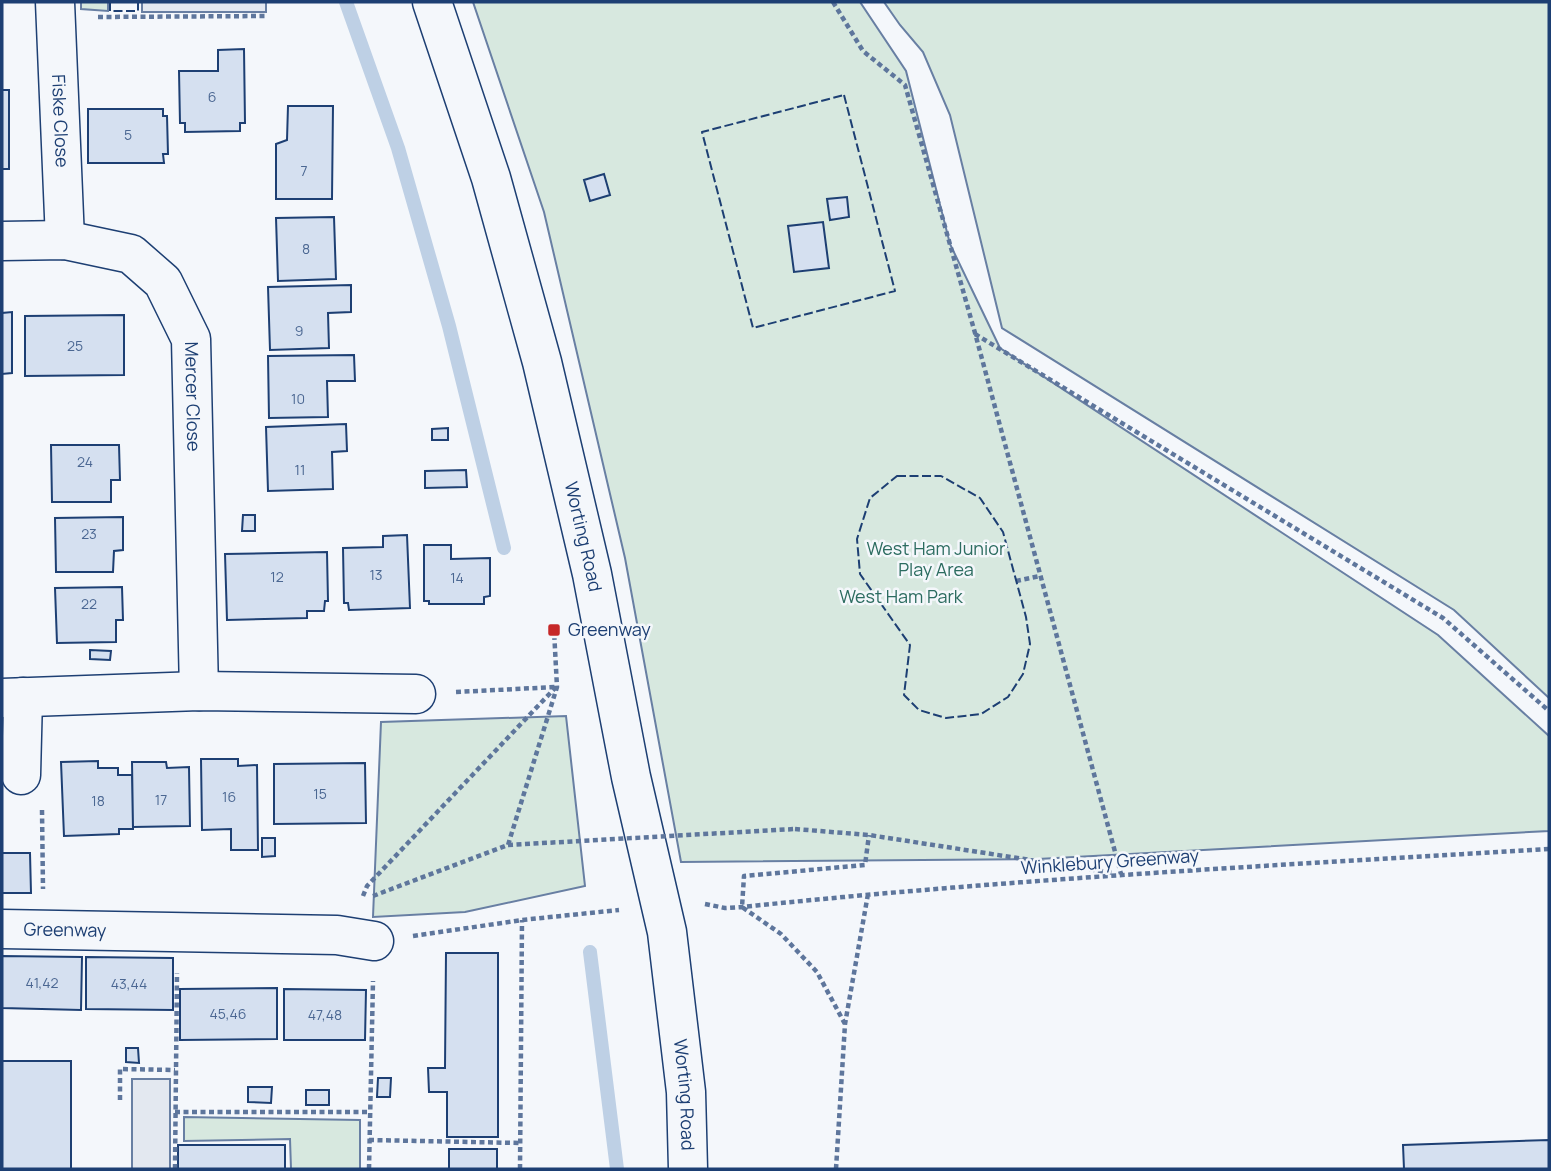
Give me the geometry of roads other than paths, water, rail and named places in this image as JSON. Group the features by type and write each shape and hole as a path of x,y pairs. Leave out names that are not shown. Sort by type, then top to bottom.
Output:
{"street":[{"name":"Worting Road","path":"432,2 491,178 531,322 592,574 631,777 667,932 686,1093 688,1169"},
{"name":"Fiske Close","path":"55,9 65,240"},
{"name":"Mercer Close","path":"2,241 65,240 131,254 163,282 191,339 199,691"},
{"path":"21,775 12,698 199,691 416,694"},
{"name":"Greenway","path":"2,929 337,935 374,942"}],"waterway":[{"path":"346,2 398,148 449,326 504,548"},
{"path":"590,952 617,1169"}],"place":[{"name":"Greenway","path":"554,630"}],"park label":[{"name":"West Ham Junior Play Area","path":"936,559"},
{"name":"West Ham Park","path":"901,597"}]}
